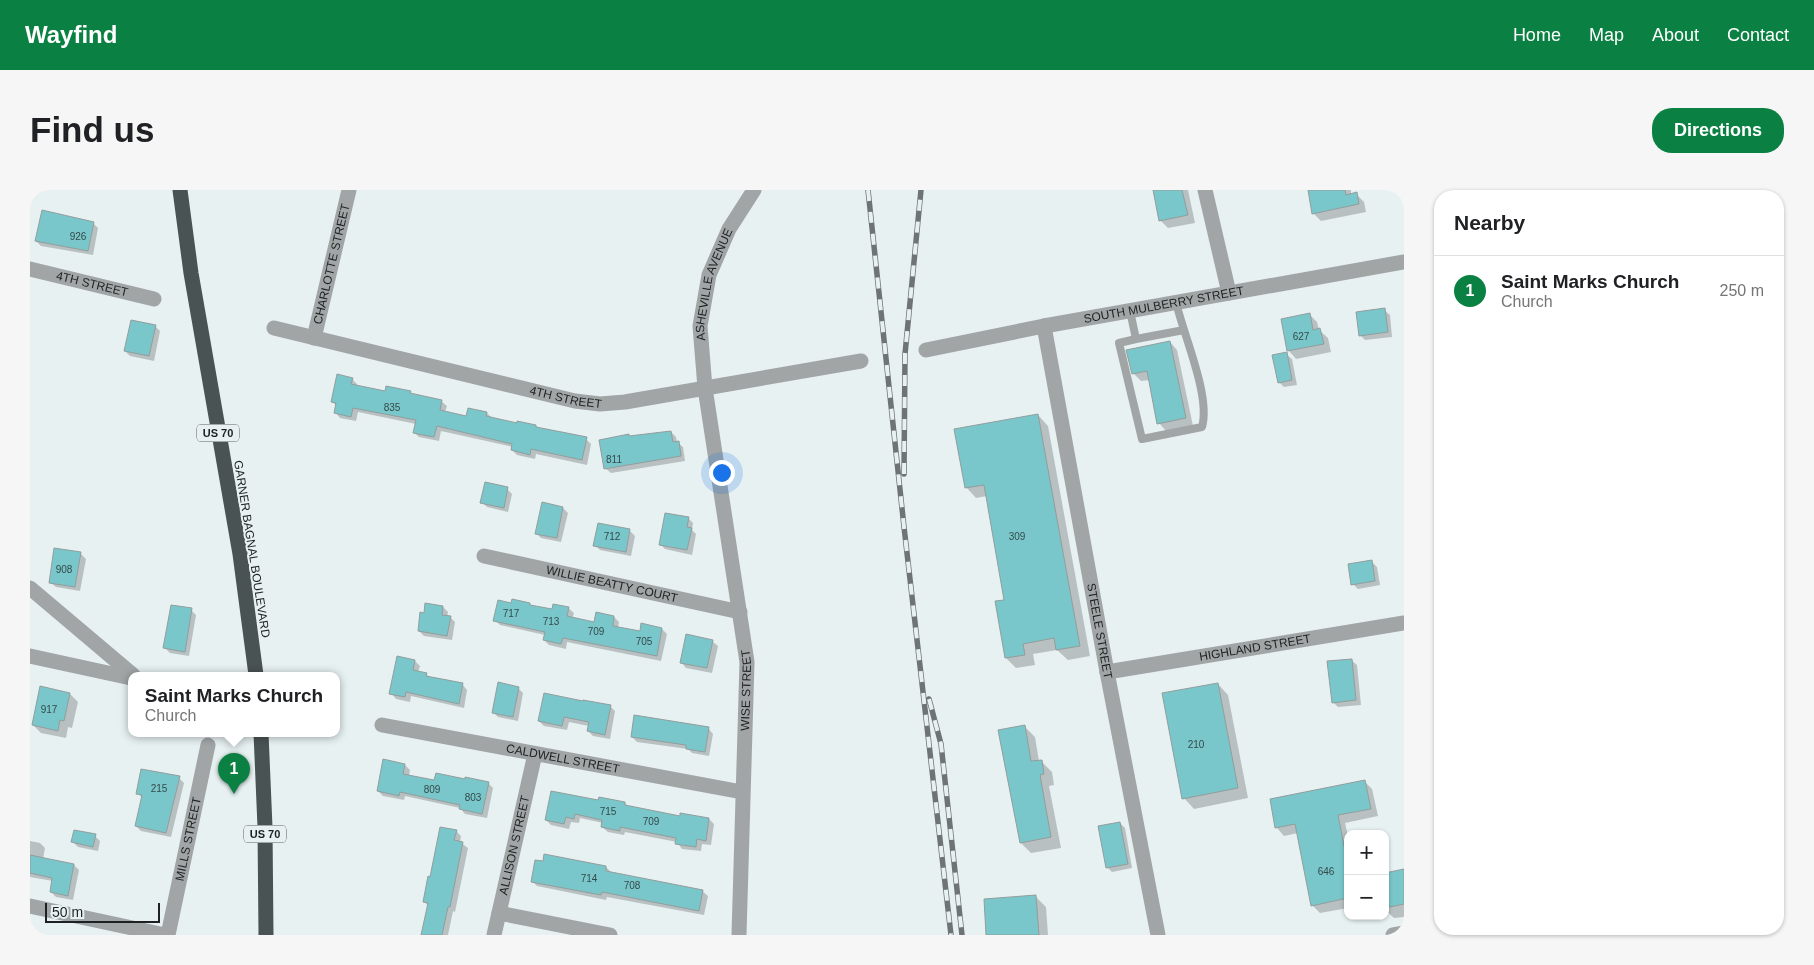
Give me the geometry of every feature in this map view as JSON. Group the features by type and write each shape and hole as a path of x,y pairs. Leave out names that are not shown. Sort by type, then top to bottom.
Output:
{"highway":[{"name":"GARNER BAGNAL BOULEVARD","path":"180,190 191,273 240,554 256,672"},
{"name":"US 70","path":"261,737 265,827 266,935"}],"street":[{"name":"CHARLOTTE STREET","path":"314,338 349,190"},
{"name":"ASHEVILLE AVENUE","path":"706,388 700,326 708,275 729,229 754,190"},
{"path":"1205,190 1228,293"},
{"name":"SOUTH MULBERRY STREET","path":"926,350 1044,326 1404,262"},
{"name":"4TH STREET","path":"30,269 154,300"},
{"name":"STEELE STREET","path":"1044,326 1107,672 1158,935"},
{"name":"4TH STREET","path":"274,328 575,401 592,403 625,402 861,361"},
{"name":"WISE STREET","path":"706,388 745,642 747,676 739,935"},
{"name":"WILLIE BEATTY COURT","path":"484,556 740,612"},
{"path":"30,588 128,673"},
{"name":"HIGHLAND STREET","path":"1107,672 1404,623"},
{"path":"30,656 128,675"},
{"name":"CALDWELL STREET","path":"382,725 742,792"},
{"name":"MILLS STREET","path":"167,935 208,745"},
{"name":"ALLISON STREET","path":"494,935 535,754"},
{"path":"31,909 167,935"},
{"path":"499,913 610,935"},
{"path":"1393,935 1404,933"}],"lane":[{"path":"1176,302 1188,339 1204,406 1205,418 1202,427 1142,439 1119,343 1184,330"},
{"path":"1130,311 1136,340"}],"building":[{"path":"1153,190 1182,190 1188,215 1159,221"},
{"path":"1308,190 1345,190 1346,195 1357,192 1359,204 1312,214"},
{"path":"42,210 94,222 88,251 35,241"},
{"path":"1385,308 1388,332 1359,336 1356,312"},
{"path":"1310,313 1313,330 1320,328 1324,344 1287,351 1281,319"},
{"path":"131,320 156,325 149,356 124,351"},
{"path":"1170,341 1186,418 1157,424 1147,371 1132,374 1126,350"},
{"path":"1287,352 1292,380 1278,383 1272,355"},
{"path":"337,374 353,378 351,384 385,391 386,386 442,400 440,410 466,416 468,408 487,412 486,416 587,437 582,460 531,449 530,455 511,450 512,444 437,426 434,437 413,433 416,420 353,408 351,417 334,413 336,403 331,402"},
{"path":"1038,414 1080,646 1056,650 1054,638 1023,644 1025,655 1005,658 995,601 1004,600 984,485 965,488 954,429"},
{"path":"671,431 673,442 679,441 681,456 604,469 599,440 629,434 629,436"},
{"path":"485,482 508,487 504,508 480,503"},
{"path":"542,502 563,507 557,538 535,534"},
{"path":"665,513 689,517 687,527 692,528 687,550 659,545"},
{"path":"598,523 630,529 626,552 593,546"},
{"path":"54,548 81,552 75,587 49,583"},
{"path":"1372,560 1375,581 1351,585 1348,564"},
{"path":"512,599 552,609 553,604 569,607 567,616 594,622 596,612 614,616 613,626 640,631 641,623 662,628 657,656 563,638 561,644 543,640 545,632 493,621 498,600 511,603"},
{"path":"425,603 443,606 442,615 451,616 447,636 418,631 420,612 424,613"},
{"path":"171,605 192,608 185,652 163,648"},
{"path":"686,634 713,640 707,668 680,663"},
{"path":"397,656 415,660 413,670 427,673 426,676 463,683 459,704 406,692 405,697 389,694"},
{"path":"1352,659 1356,700 1332,703 1327,661"},
{"path":"498,682 519,687 513,717 492,713"},
{"path":"1218,683 1238,788 1182,799 1162,693"},
{"path":"40,686 70,693 64,721 60,720 58,731 32,725"},
{"path":"544,693 611,705 605,735 587,731 589,722 564,717 562,726 538,721"},
{"path":"634,715 709,727 705,752 686,749 686,745 631,737"},
{"path":"1025,725 1031,761 1042,760 1044,774 1040,775 1051,837 1020,843 998,730"},
{"path":"383,759 405,764 403,774 434,780 436,773 489,782 482,814 459,809 460,805 400,792 399,796 377,791"},
{"path":"141,769 180,776 166,833 135,826 142,795 136,794"},
{"path":"1365,780 1371,809 1338,815 1344,846 1344,899 1311,906 1295,824 1275,828 1270,799"},
{"path":"551,791 598,800 599,797 625,802 625,805 680,816 680,813 709,818 706,841 697,839 696,847 675,844 676,838 620,827 620,831 601,827 602,820 575,814 574,819 566,817 564,824 545,820"},
{"path":"1120,822 1128,864 1106,868 1098,826"},
{"path":"440,827 457,830 454,840 463,842 450,907 448,907 442,935 421,935 428,903 423,902"},
{"path":"74,830 96,834 93,847 71,842"},
{"path":"544,854 606,866 606,871 703,890 699,911 602,892 601,895 531,882 535,860 543,861"},
{"path":"30,855 74,864 68,896 50,892 52,878 30,873"},
{"path":"1404,869 1404,904 1389,907 1389,872"},
{"path":"1036,895 1039,935 986,935 984,899"}],"railway":[{"path":"868,190 904,527 951,935"},
{"path":"904,474 905,354 921,190"},
{"path":"929,699 941,744 962,935"}],"place":[{"name":"Saint Marks Church","path":"234,794"}]}
